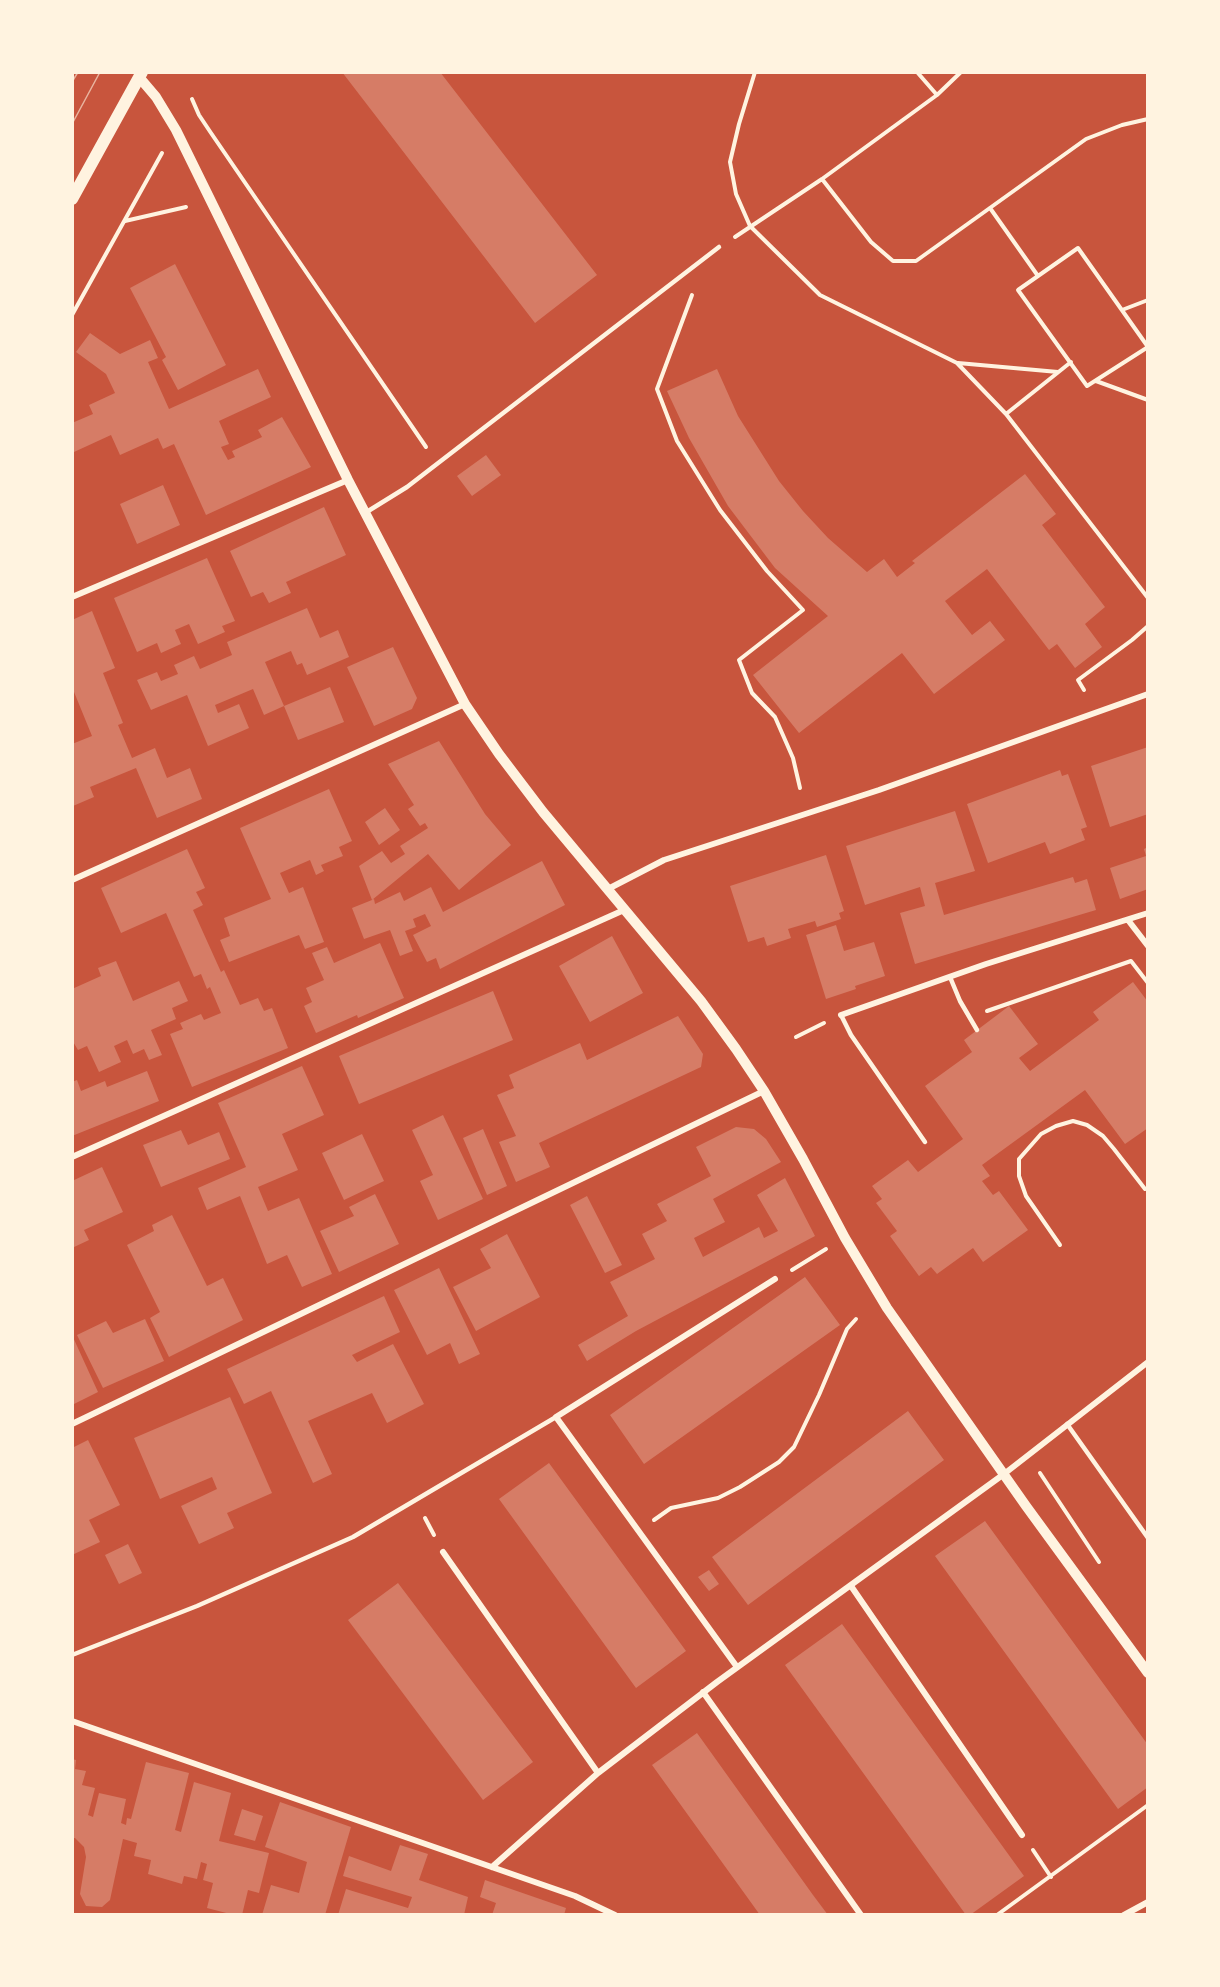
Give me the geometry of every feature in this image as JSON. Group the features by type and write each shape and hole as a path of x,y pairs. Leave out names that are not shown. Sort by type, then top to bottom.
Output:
{"main road":[{"path":"72,199 140,74"}],"street":[{"path":"140,74 176,130 348,480 465,704 543,812 701,1001 764,1091 845,1238 887,1308 1148,1673"},
{"path":"72,597 348,480"},
{"path":"608,889 664,860 879,790 1148,694"},
{"path":"72,880 465,704"},
{"path":"72,1157 624,910"},
{"path":"841,1015 1148,913"},
{"path":"1128,920 1148,946"},
{"path":"72,1424 764,1091"},
{"path":"737,1667 556,1417 775,1279"},
{"path":"492,1867 598,1773 703,1692 1004,1474 1148,1362"},
{"path":"443,1552 598,1773"},
{"path":"851,1586 1022,1835"},
{"path":"703,1692 861,1915"},
{"path":"72,1721 575,1896 615,1915"},
{"path":"1124,1915 1148,1902"}],"lane":[{"path":"365,513 407,487 719,247"},
{"path":"950,977 977,1030"},
{"path":"841,1015 851,1035 925,1142"},
{"path":"72,1655 197,1606 353,1537 556,1417"},
{"path":"1067,1424 1148,1538"}],"path":[{"path":"755,72 730,162 736,194 750,226 820,295 957,363 1006,414 1148,598"},
{"path":"917,72 938,95"},
{"path":"750,226 822,179 938,95 961,72"},
{"path":"192,99 211,133 436,463"},
{"path":"822,179 871,242 893,261 916,261 1086,138 1148,118"},
{"path":"72,315 160,156"},
{"path":"124,221 186,207"},
{"path":"990,208 1038,276"},
{"path":"1078,248 1148,347 1087,386 1018,290 1038,276 1078,248"},
{"path":"691,268 699,277 657,388 677,441 720,510 767,571 803,610 739,660 752,693 775,717 793,758 800,788"},
{"path":"1122,310 1148,300"},
{"path":"1006,414 1071,362"},
{"path":"957,363 1058,372"},
{"path":"1095,381 1148,400"},
{"path":"1084,690 1078,680 1148,626"},
{"path":"969,1017 1131,961 1148,983"},
{"path":"796,1037 841,1015"},
{"path":"1060,1245 1026,1196 1019,1176 1019,1159 1041,1134 1056,1126 1072,1122 1087,1125 1103,1136 1145,1189"},
{"path":"775,1279 833,1245"},
{"path":"648,1524 670,1508 718,1498 779,1462 794,1447 847,1329 856,1319"},
{"path":"1038,1470 1103,1568"},
{"path":"415,1500 443,1552"},
{"path":"997,1915 1148,1804"},
{"path":"1022,1835 1051,1877"}],"building":[{"path":"342,72 440,72 597,275 535,323"},
{"path":"175,264 226,365 178,390 162,360 166,357 130,288"},
{"path":"90,333 120,354 150,340 158,358 148,362 169,409 258,369 271,397 219,421 229,444 221,447 228,460 235,457 232,451 262,437 258,430 282,417 311,467 206,515 174,444 163,449 158,438 120,455 111,435 74,452 72,423 93,414 89,405 115,393 106,374 76,352"},
{"path":"717,369 738,416 779,481 828,538 867,572 884,559 897,577 915,563 912,561 1025,474 1056,514 1042,525 1105,607 1085,624 1102,647 1075,668 1057,644 1049,650 987,569 945,601 972,635 990,621 1005,640 934,694 902,653 799,733 753,675 828,616 775,568 728,506 689,438 667,391"},
{"path":"486,455 501,475 472,496 457,476"},
{"path":"163,485 180,525 137,544 120,504"},
{"path":"324,507 346,555 286,582 291,593 269,603 263,592 251,597 230,551"},
{"path":"207,558 235,621 222,626 225,632 198,644 189,624 175,630 181,644 161,653 157,643 137,652 114,598"},
{"path":"307,608 320,638 338,630 349,657 307,675 302,663 297,665 291,651 265,662 284,706 264,715 253,689 215,705 218,713 239,704 249,728 208,746 187,695 151,710 137,680 157,672 161,681 178,674 174,665 194,656 200,669 232,655 227,642"},
{"path":"92,611 115,668 103,673 123,723 118,725 132,758 155,748 167,778 190,768 202,799 157,818 136,768 90,787 94,797 73,806 72,744 92,736 72,687 72,620"},
{"path":"393,647 417,698 412,709 374,726 347,667"},
{"path":"330,687 344,722 298,740 284,706"},
{"path":"439,741 485,814 511,845 459,890 428,854 372,900 359,866 382,851 391,863 405,854 400,846 428,828 425,823 420,826 408,809 414,805 388,764"},
{"path":"1148,747 1148,814 1110,827 1091,766"},
{"path":"1060,770 1062,776 1068,774 1087,827 1081,829 1085,840 1050,854 1045,842 988,863 967,804"},
{"path":"329,789 352,841 339,847 343,856 321,865 324,871 316,875 310,860 280,873 289,893 303,887 324,942 305,949 299,935 229,962 220,940 230,936 224,918 271,899 240,828"},
{"path":"385,808 400,830 379,845 365,822"},
{"path":"955,811 975,871 935,883 944,915 1073,877 1075,883 1087,879 1096,910 915,964 900,913 925,906 920,887 865,905 846,846"},
{"path":"1148,847 1148,889 1120,899 1110,868 1146,856 1144,849"},
{"path":"187,849 205,888 196,892 203,905 193,910 221,972 224,970 240,1005 258,998 264,1011 272,1008 288,1048 192,1087 170,1034 183,1029 180,1023 201,1014 204,1020 221,1013 210,987 207,989 201,974 194,977 166,913 121,933 101,888"},
{"path":"826,855 844,911 839,913 841,919 817,927 815,921 788,929 791,938 767,946 764,937 748,942 730,886"},
{"path":"542,861 565,905 440,969 436,958 427,962 413,935 431,926 425,914 413,919 416,927 405,931 413,951 400,956 390,930 364,939 352,908 374,899 375,904 400,892 404,901 431,887 443,912"},
{"path":"836,925 844,951 874,942 885,976 826,999 806,935"},
{"path":"612,936 643,993 590,1022 559,966"},
{"path":"380,943 404,998 316,1033 304,1006 312,1002 306,988 324,980 312,953 327,947 334,963"},
{"path":"116,961 133,1001 179,981 188,1001 172,1008 176,1019 151,1030 162,1055 149,1060 144,1049 133,1054 127,1040 114,1046 121,1062 99,1072 87,1046 78,1050 72,1040 72,989 101,976 98,968"},
{"path":"1133,982 1148,1002 1148,1128 1125,1144 1085,1090 982,1165 990,1176 982,1181 993,1195 999,1191 1028,1230 983,1262 973,1248 937,1274 931,1267 919,1276 890,1236 897,1231 876,1203 882,1199 872,1186 908,1160 918,1172 963,1139 925,1086 972,1052 964,1040 1009,1006 1038,1044 1019,1058 1030,1071 1099,1020 1093,1012"},
{"path":"493,991 513,1040 359,1104 339,1056"},
{"path":"678,1016 703,1054 701,1067 539,1143 550,1167 516,1182 499,1142 516,1136 497,1095 514,1088 509,1075 580,1043 587,1060"},
{"path":"302,1066 324,1115 282,1134 298,1170 258,1187 268,1211 299,1198 332,1274 302,1287 287,1255 267,1264 240,1196 207,1210 198,1188 246,1167 218,1103"},
{"path":"147,1071 159,1101 72,1136 72,1082 77,1080 81,1091 105,1081 107,1087"},
{"path":"443,1115 483,1199 438,1220 420,1181 433,1175 412,1130"},
{"path":"736,1127 754,1129 766,1139 781,1162 713,1199 725,1222 694,1238 703,1257 759,1227 764,1238 778,1231 757,1195 785,1178 815,1236 636,1331 587,1361 578,1345 628,1316 610,1282 655,1259 642,1234 667,1221 657,1204 711,1176 696,1147"},
{"path":"483,1129 507,1186 487,1195 463,1138"},
{"path":"181,1130 188,1145 219,1132 230,1159 161,1187 143,1145"},
{"path":"362,1134 384,1181 344,1200 322,1153"},
{"path":"102,1167 123,1212 84,1230 89,1240 72,1248 72,1181"},
{"path":"375,1194 399,1244 339,1272 320,1231 354,1216 349,1207"},
{"path":"587,1196 622,1265 605,1273 570,1205"},
{"path":"172,1215 207,1286 223,1278 243,1320 169,1357 150,1318 160,1312 127,1245 154,1231 152,1225"},
{"path":"507,1234 540,1297 476,1331 453,1287 491,1268 480,1249"},
{"path":"439,1268 480,1354 459,1364 450,1343 427,1355 394,1290"},
{"path":"805,1277 840,1325 644,1464 610,1415"},
{"path":"384,1296 400,1332 352,1355 357,1362 393,1344 424,1404 387,1423 372,1393 308,1421 332,1474 313,1483 271,1391 244,1404 227,1369"},
{"path":"145,1319 164,1361 103,1388 77,1335 106,1321 113,1333"},
{"path":"72,1335 98,1392 72,1405"},
{"path":"230,1397 272,1493 227,1513 234,1528 199,1544 181,1506 217,1489 212,1477 160,1499 134,1438"},
{"path":"908,1411 944,1460 748,1605 712,1557"},
{"path":"88,1440 120,1505 89,1520 100,1542 72,1555 72,1448"},
{"path":"549,1463 686,1651 636,1688 499,1499"},
{"path":"985,1521 1148,1745 1148,1787 1118,1809 935,1556"},
{"path":"128,1544 142,1573 119,1584 105,1555"},
{"path":"709,1570 719,1584 709,1591 698,1577"},
{"path":"398,1583 533,1762 483,1800 348,1620"},
{"path":"842,1624 1024,1876 970,1915 966,1915 785,1665"},
{"path":"697,1733 828,1915 760,1915 652,1765"},
{"path":"72,1759 76,1760 75,1769 86,1771 82,1785 95,1788 88,1815 93,1817 99,1793 126,1799 121,1823 126,1825 127,1818 131,1819 146,1762 189,1773 175,1830 181,1832 194,1782 231,1793 219,1841 269,1853 259,1893 248,1890 242,1915 207,1908 213,1883 203,1880 207,1864 201,1862 197,1879 184,1876 182,1884 148,1874 151,1860 134,1856 137,1843 123,1839 110,1900 102,1907 86,1906 80,1894 86,1857 84,1847 72,1838"},
{"path":"280,1802 351,1827 325,1915 262,1915 271,1885 299,1893 307,1862 265,1847"},
{"path":"242,1809 263,1816 255,1841 234,1835"},
{"path":"400,1845 428,1854 419,1880 468,1897 464,1915 338,1915 346,1889 408,1908 412,1897 343,1876 349,1856 391,1871"},
{"path":"485,1880 566,1908 564,1915 492,1915 496,1903 480,1897"}],"tram line":[{"path":"72,82 78,72"},
{"path":"72,124 100,72"}]}
